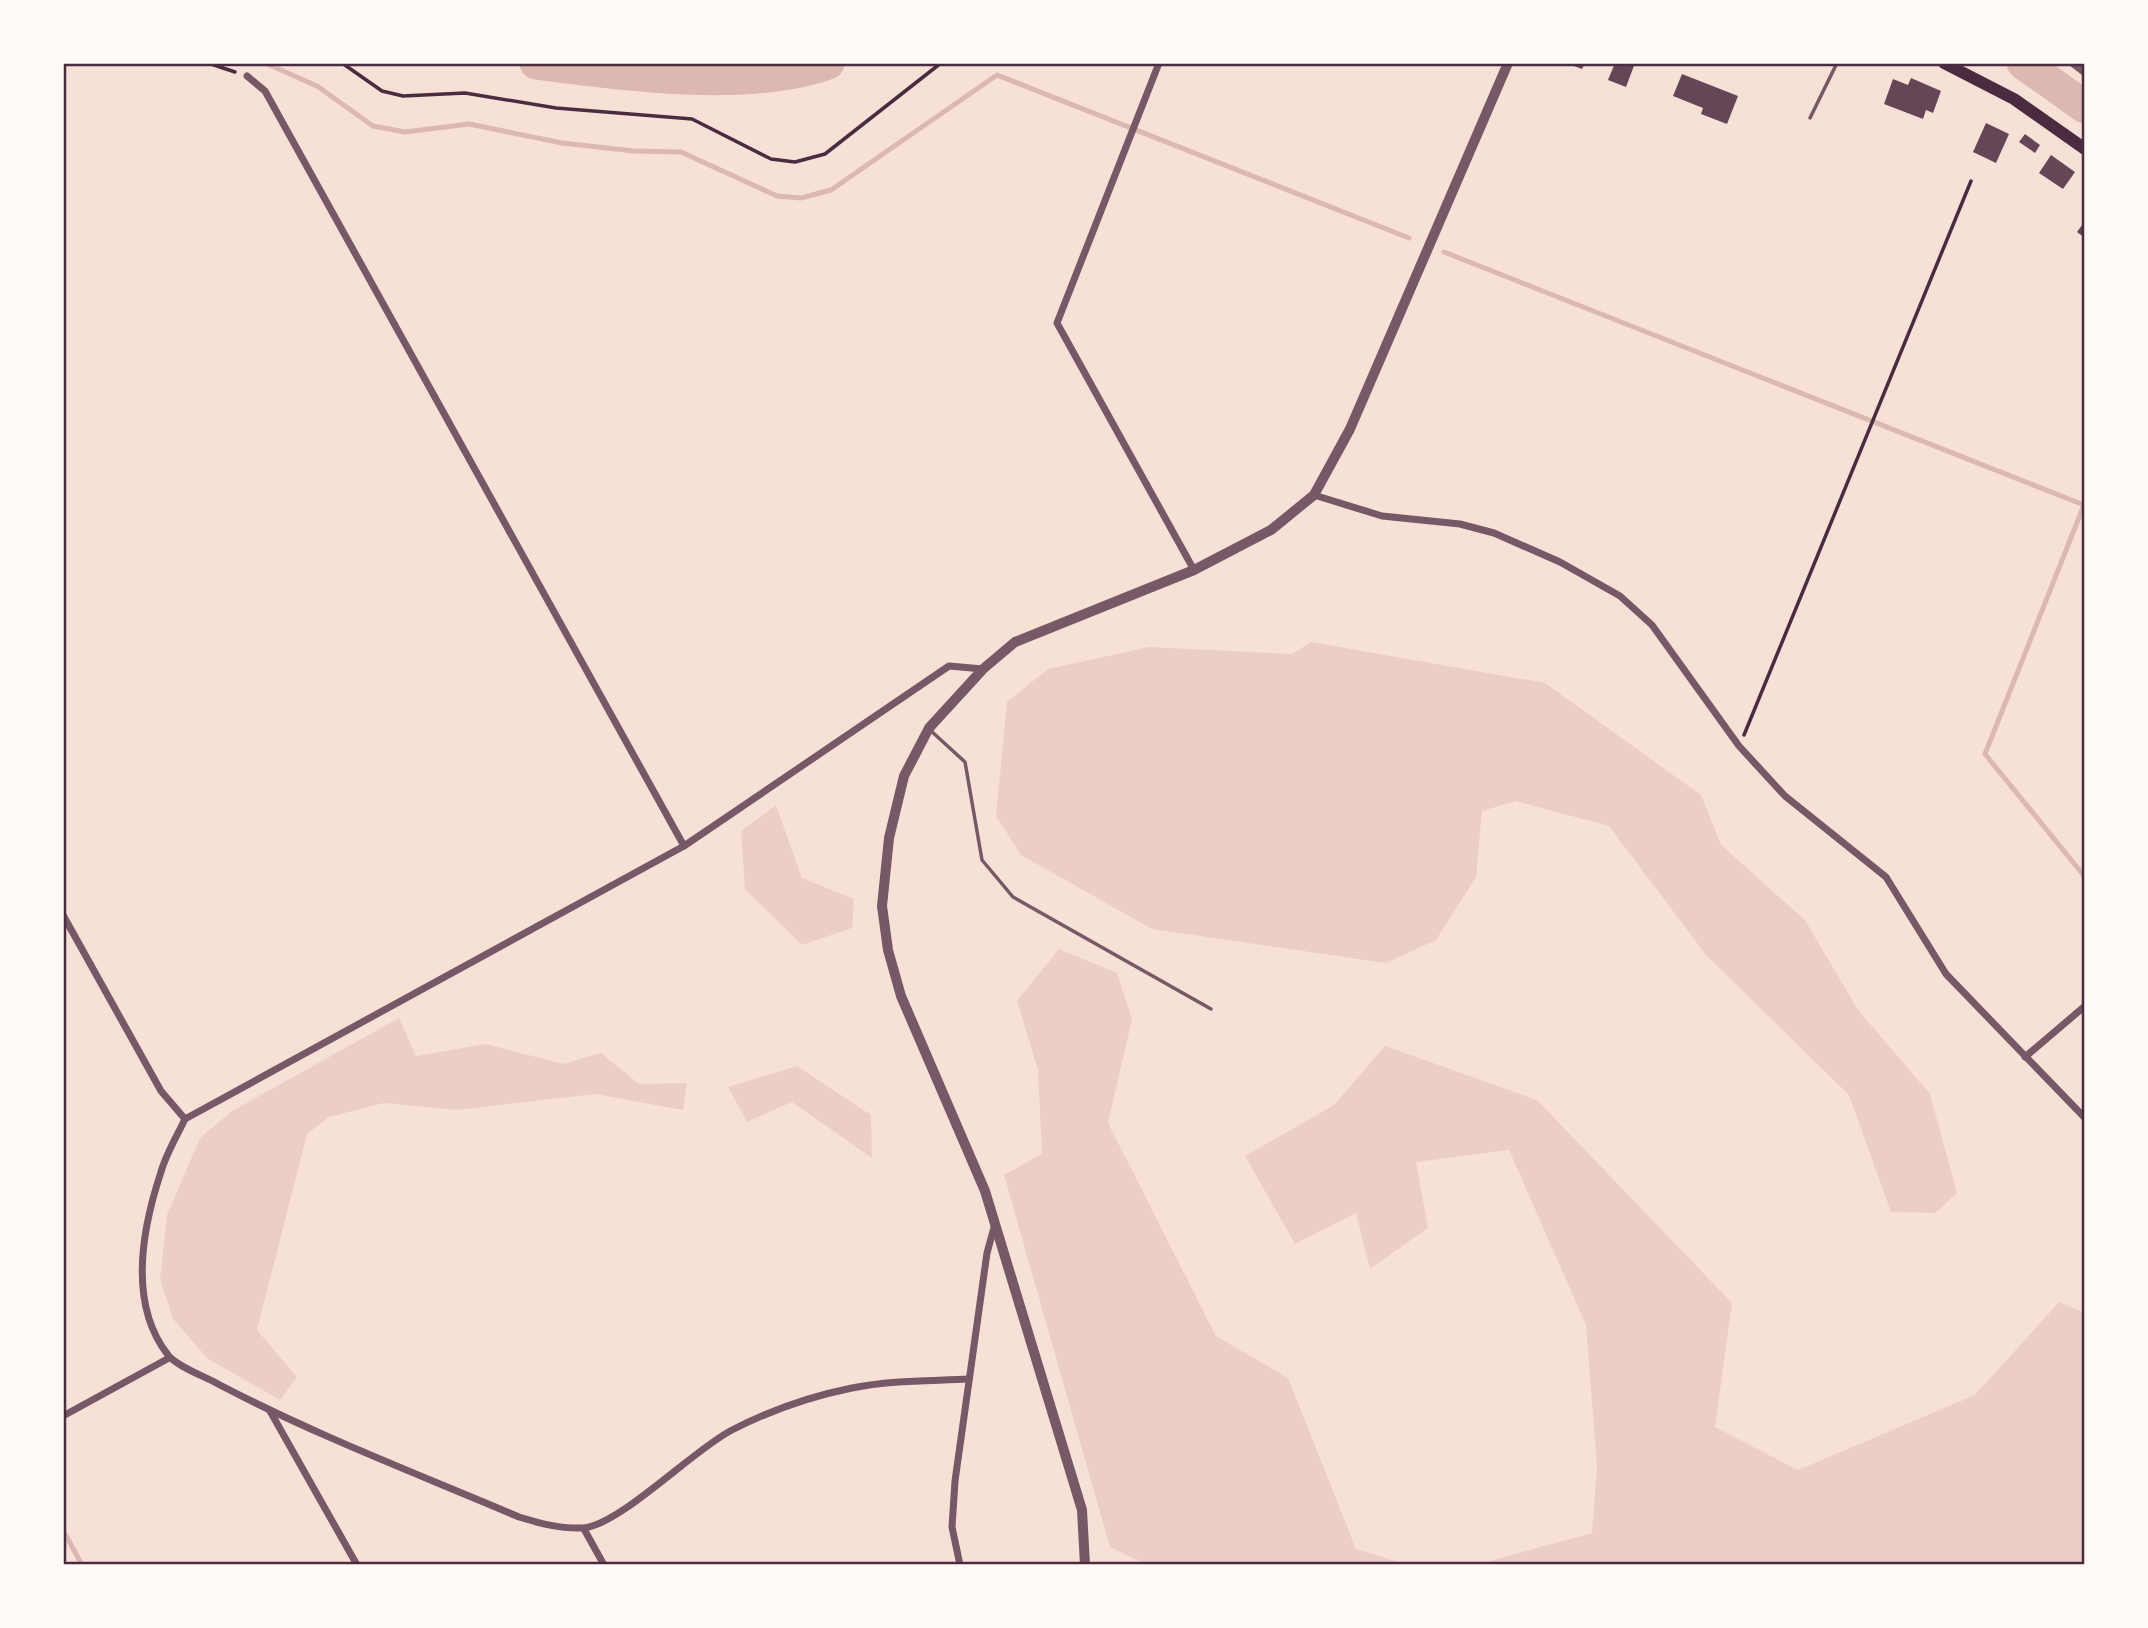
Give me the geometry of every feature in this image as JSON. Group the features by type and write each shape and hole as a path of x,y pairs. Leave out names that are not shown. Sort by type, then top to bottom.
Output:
{"main road":[{"path":"1950,64 2014,99 2085,149"}],"street":[{"path":"1159,63 1057,323 1194,570"},
{"path":"1084,1565 1082,1510 995,1223 981,1180 901,996 888,950 882,906 888,838 904,776 929,728 983,669 1015,642 1194,570 1271,530 1314,495 1350,429 1508,63"},
{"path":"2072,63 2085,73"},
{"path":"247,76 265,91 684,846"},
{"path":"1314,495 1382,516 1460,524 1494,533 1560,562 1620,596 1652,625 1739,746 1785,796 1886,877 1946,974 2085,1118"},
{"path":"969,1379 853,1388 784,1408 729,1431 614,1517 584,1529 548,1525 519,1517 270,1411 169,1358 154,1331 145,1304 141,1267 149,1217 161,1170 185,1119 684,846 949,666 983,669"},
{"path":"63,915 161,1091 185,1119"},
{"path":"2025,1057 2085,1006"},
{"path":"960,1565 952,1527 955,1481 987,1253 995,1223"},
{"path":"63,1416 169,1358"},
{"path":"270,1411 357,1565"},
{"path":"584,1529 604,1565"}],"lane":[{"path":"1810,118 1837,63"},
{"path":"929,728 965,762 982,860 1013,898 1211,1009"}],"path":[{"path":"208,63 247,76"},
{"path":"342,63 382,91 403,96 466,93 556,108 692,119 771,159 795,162 825,154 941,63"},
{"path":"1739,746 1971,181"}],"shaded area":[{"path":"1311,642 1545,683 1701,795 1721,845 1805,920 1858,1010 1930,1094 1957,1193 1935,1213 1891,1212 1849,1095 1706,955 1609,826 1516,801 1482,811 1476,877 1436,940 1386,963 1152,929 1021,855 996,816 1007,702 1048,669 1149,647 1292,654"},
{"path":"776,805 802,878 854,899 852,928 802,945 745,889 741,831"},
{"path":"1059,949 1117,973 1132,1019 1108,1123 1216,1336 1288,1378 1356,1549 1408,1565 1147,1565 1110,1547 1004,1175 1042,1154 1038,1070 1017,1001"},
{"path":"399,1018 416,1056 486,1044 563,1064 601,1053 639,1084 687,1083 683,1110 595,1094 457,1110 384,1103 329,1117 307,1134 257,1330 297,1377 280,1400 208,1359 173,1319 160,1280 167,1215 200,1138 232,1111"},
{"path":"1385,1046 1537,1100 1732,1303 1715,1427 1798,1470 1975,1395 2059,1302 2085,1313 2085,1565 1474,1565 1592,1533 1597,1467 1586,1325 1509,1150 1416,1162 1428,1228 1370,1269 1356,1213 1295,1244 1245,1156 1334,1105"},
{"path":"797,1066 871,1115 872,1158 792,1102 747,1122 728,1087"}],"building":[{"path":"1566,63 1585,63 1582,69"},
{"path":"1615,63 1635,63 1626,87 1608,80"},
{"path":"1682,74 1738,96 1727,124 1701,114 1703,108 1673,96"},
{"path":"1911,78 1941,91 1933,113 1926,110 1923,119 1884,104 1893,79 1908,85"},
{"path":"1986,123 2009,134 1996,163 1973,152"},
{"path":"2025,134 2040,145 2035,153 2019,142"},
{"path":"2051,155 2075,172 2063,189 2039,173"},
{"path":"2085,221 2085,238 2077,232"}],"waterway":[{"path":"265,63 317,86 373,126 405,132 469,124 562,143 634,151 681,152 777,196 801,198 831,190 997,75 1409,238"},
{"path":"536,63 606,72 723,79 796,72 828,63"},
{"path":"2023,63 2085,107"},
{"path":"1444,252 2084,505 1985,754 2085,877"},
{"path":"63,1530 82,1565"}]}
